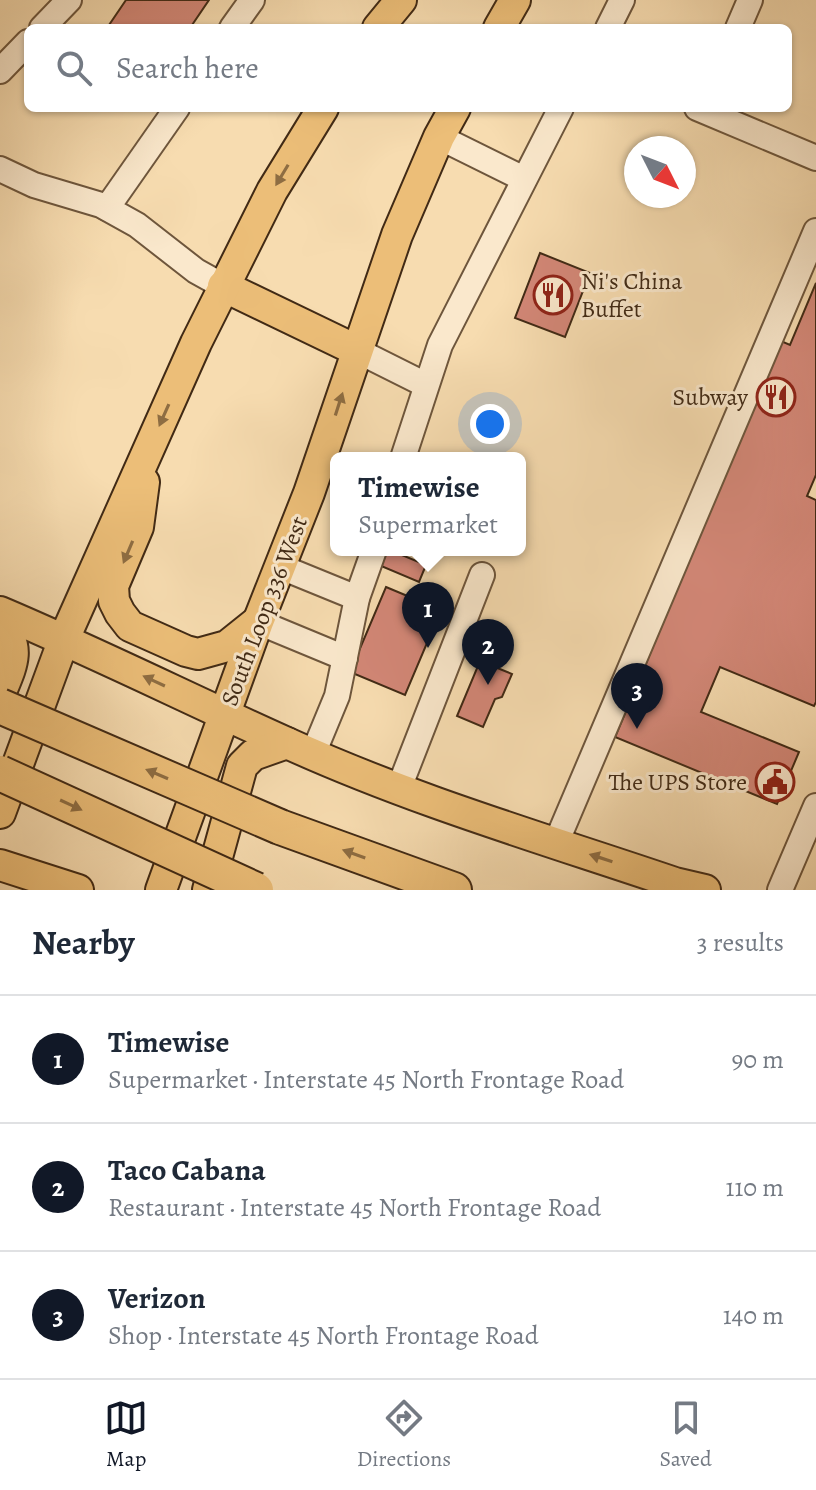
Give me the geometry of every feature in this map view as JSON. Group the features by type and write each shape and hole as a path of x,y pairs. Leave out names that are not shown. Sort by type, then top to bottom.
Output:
{"highway":[{"path":"0,706 280,827 454,890"},
{"path":"0,773 256,890"}],"main road":[{"path":"381,24 401,0"},
{"path":"0,813 64,639 223,286 272,191 321,112"},
{"name":"South Loop 336 West","path":"161,890 258,622 309,493 397,235 453,112"},
{"path":"223,286 356,350"},
{"path":"149,449 138,527 113,586 114,601 120,613 130,626 198,654 227,646 258,622"},
{"path":"0,612 300,749 399,788 556,843 705,890"},
{"path":"0,626 9,634 14,646 14,661 0,694"},
{"path":"208,890 242,766 253,755 300,749"},
{"path":"0,865 78,890"}],"lane":[{"path":"46,24 69,0"},
{"path":"235,24 252,0"},
{"path":"610,24 622,0"},
{"path":"740,24 750,0"},
{"path":"0,71 24,46"},
{"path":"107,208 174,112"},
{"path":"405,452 440,345 505,223 559,112"},
{"path":"707,112 816,158"},
{"path":"439,137 524,179"},
{"path":"0,169 34,185 107,208 137,225 196,271 223,286"},
{"path":"556,843 816,231"},
{"path":"356,350 426,385"},
{"path":"300,749 337,696 357,598 372,556"},
{"path":"281,567 357,598"},
{"path":"399,788 482,575"},
{"path":"258,622 345,658"},
{"path":"780,890 816,806"}],"building":[{"path":"126,0 209,0 193,24 110,24"},
{"name":"Ni's China Buffet","path":"540,253 590,273 565,337 515,318"},
{"path":"816,283 816,475 807,496 816,500 816,702 814,706 720,667 701,712 799,752 777,804 615,737 781,341 790,345"},
{"path":"377,556 404,556 426,565 419,582 374,563"},
{"path":"386,587 441,610 405,695 350,672"},
{"path":"480,661 512,674 502,697 495,699 483,727 457,716"}],"place":[{"name":"Ni's China Buffet","path":"553,295"},
{"name":"Subway","path":"776,397"},
{"name":"Timewise","path":"428,648"},
{"name":"Taco Cabana","path":"488,685"},
{"name":"Verizon","path":"637,729"},
{"name":"The UPS Store","path":"775,782"}]}
